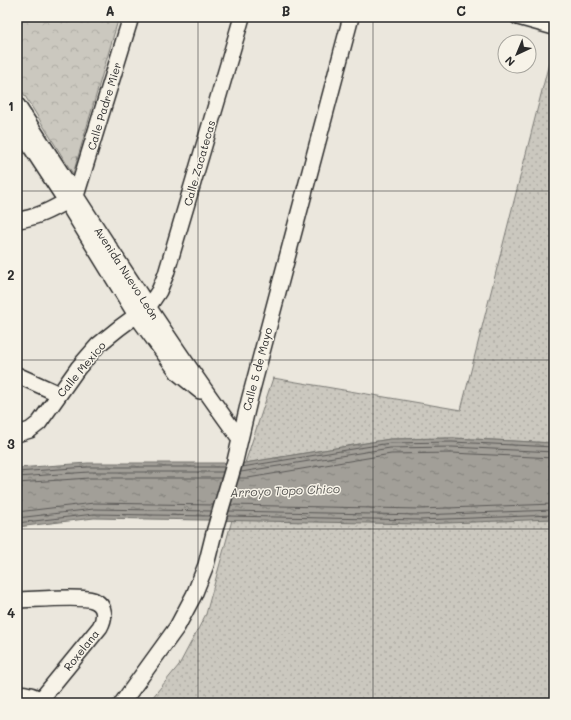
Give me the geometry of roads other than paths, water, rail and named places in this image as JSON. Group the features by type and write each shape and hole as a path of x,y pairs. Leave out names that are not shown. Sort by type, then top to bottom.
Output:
{"street":[{"name":"Calle Padre Mier","path":"71,198 131,17"},
{"name":"Calle Zacatecas","path":"149,306 159,291 166,274 242,17"},
{"name":"Calle 5 de Mayo","path":"122,703 177,627 194,595 206,565 235,461 249,401 351,17"},
{"path":"518,17 551,23"},
{"name":"Avenida Nuevo León","path":"17,105 31,136 71,198 149,306 212,401 240,439"},
{"path":"17,126 31,136"},
{"path":"17,220 28,219 44,213 71,198 136,315 180,374 212,401"},
{"name":"Calle Mexico","path":"20,432 30,430 39,423 59,394 98,345 149,306"},
{"path":"17,376 59,394"},
{"name":"Roxelana","path":"17,600 84,598 96,601 104,612 103,622 100,627 42,702"},
{"path":"17,693 23,693 42,702"}],"water":[{"name":"Arroyo Topo Chico","path":"452,438 554,443 554,519 420,524 94,518 17,527 17,468 88,463 245,463 390,439"}]}
